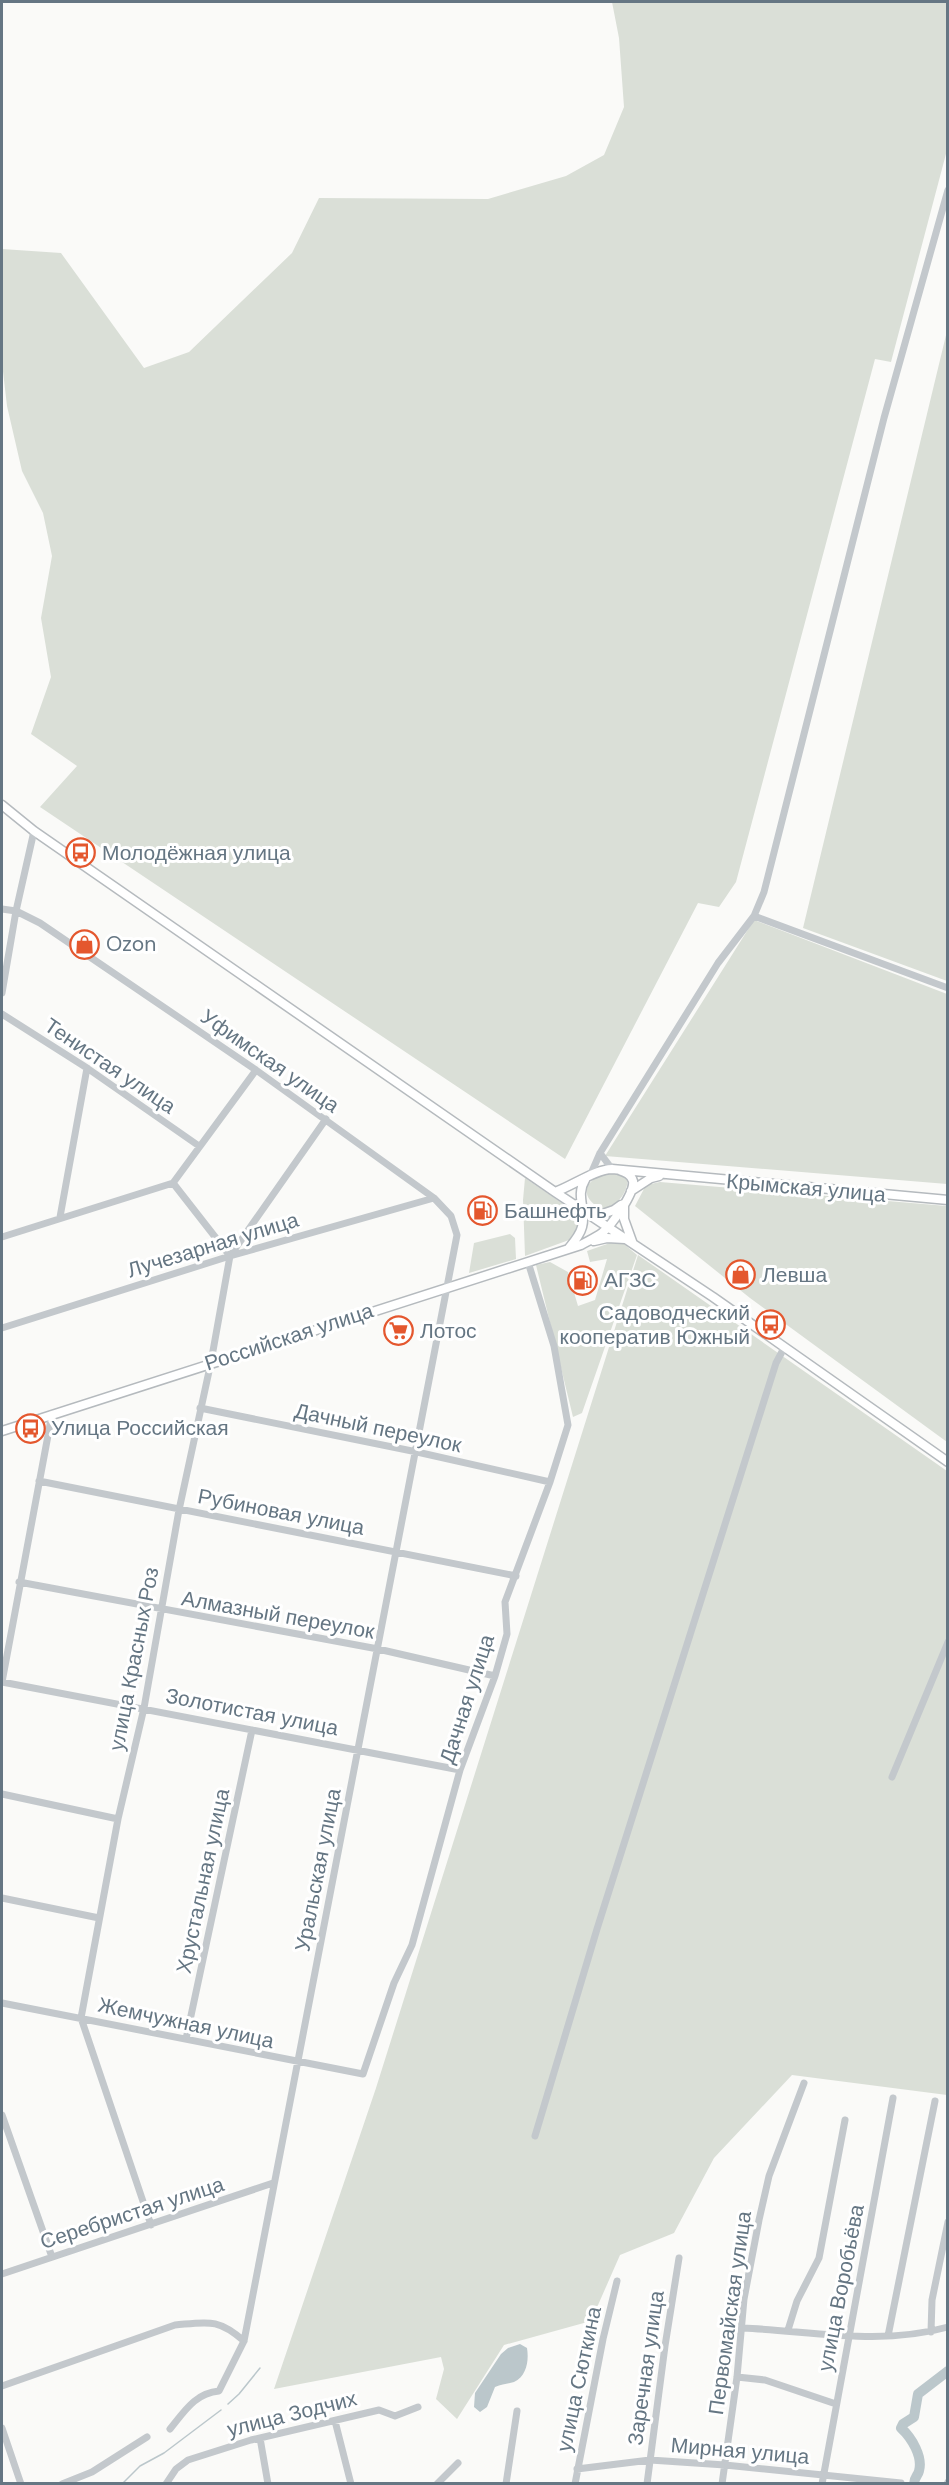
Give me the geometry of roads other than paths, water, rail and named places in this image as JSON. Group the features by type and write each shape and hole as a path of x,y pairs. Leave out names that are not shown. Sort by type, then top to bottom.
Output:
{"main road":[{"path":"2,805 34,831 948,1462"},
{"path":"555,1192 605,1169 616,1169 628,1173 633,1183 632,1191"},
{"name":"Крымская улица","path":"616,1169 948,1200"},
{"path":"608,1227 632,1191 651,1178 665,1174"},
{"path":"569,1248 582,1228 583,1209 580,1188 588,1178"},
{"path":"594,1217 614,1210 624,1203"},
{"path":"624,1203 624,1219 633,1244"},
{"name":"Российская улица","path":"2,1431 581,1245 592,1240 608,1227"},
{"path":"581,1245 607,1238 622,1238 633,1244"}],"street":[{"path":"588,1178 600,1153 717,963 754,916 764,892 884,418 948,190"},
{"path":"2,993 16,911 34,831"},
{"name":"Уфимская улица","path":"2,909 16,911 40,923 256,1070 434,1198 451,1216 458,1235 448,1286"},
{"path":"754,916 948,988"},
{"name":"Тенистая улица","path":"2,1014 87,1068 199,1146"},
{"path":"60,1217 87,1068"},
{"path":"2,1237 173,1183 256,1070"},
{"name":"улица Красных Роз","path":"151,2225 81,2018 118,1819 144,1708 179,1510 211,1362 230,1256 326,1119"},
{"path":"600,1153 616,1169"},
{"path":"173,1183 230,1256"},
{"name":"Лучезарная улица","path":"2,1328 230,1256 434,1198"},
{"name":"Дачная улица","path":"363,2074 394,1983 412,1945 460,1770 495,1676 507,1634 505,1602 550,1482 568,1425 554,1346 528,1262"},
{"name":"Уральская улица","path":"170,2429 194,2400 208,2392 219,2391 244,2341 448,1286"},
{"path":"535,2136 673,1685 741,1480 776,1363 784,1348"},
{"name":"Дачный переулок","path":"200,1408 417,1452 550,1482"},
{"path":"2,1682 52,1414"},
{"name":"Рубиновая улица","path":"39,1481 516,1576"},
{"name":"Алмазный переулок","path":"19,1582 378,1649 495,1676"},
{"path":"892,1777 948,1642"},
{"name":"Золотистая улица","path":"2,1682 460,1770"},
{"name":"Хрустальная улица","path":"186,2039 252,1730"},
{"path":"2,1794 118,1819"},
{"path":"2,1898 99,1918"},
{"name":"Жемчужная улица","path":"2,2003 297,2063 363,2074"},
{"name":"Первомайская улица","path":"722,2484 743,2328 744,2300 769,2176 804,2083"},
{"name":"улица Воробьёва","path":"822,2484 893,2098"},
{"path":"888,2336 935,2101"},
{"path":"2,2115 52,2257"},
{"path":"788,2330 797,2301 819,2258 845,2120"},
{"name":"Серебристая улица","path":"2,2274 273,2183"},
{"path":"931,2332 932,2300 948,2222"},
{"name":"Заречная улица","path":"647,2484 679,2258"},
{"name":"улица Сюткина","path":"575,2484 617,2281"},
{"path":"2,2386 175,2325 205,2322 228,2327 244,2341"},
{"path":"743,2328 788,2330 849,2337 931,2332 948,2327"},
{"path":"737,2377 765,2380 836,2404"},
{"name":"улица Зодчих","path":"166,2484 176,2469 188,2460 260,2438 379,2410 395,2416 418,2407"},
{"path":"506,2484 517,2411"},
{"path":"335,2421 351,2484"},
{"path":"2,2428 21,2484"},
{"path":"62,2484 92,2472 147,2437"},
{"path":"260,2438 268,2484"},
{"name":"Мирная улица","path":"578,2469 650,2460 901,2483"},
{"path":"437,2484 458,2463"}],"waterway":[{"path":"228,2404 260,2368"},
{"path":"914,2484 920,2466 918,2454 913,2442 901,2428 914,2417 918,2394 948,2371"},
{"path":"122,2484 140,2466 164,2453 221,2410"}],"place":[{"name":"Молодёжная улица","path":"81,853"},
{"name":"Ozon","path":"85,944"},
{"name":"Башнефть","path":"483,1211"},
{"name":"Левша","path":"741,1275"},
{"name":"АГЗС","path":"583,1280"},
{"name":"Садоводческий кооператив Южный","path":"771,1325"},
{"name":"Лотос","path":"399,1331"},
{"name":"Улица Российская","path":"30,1428"}]}
